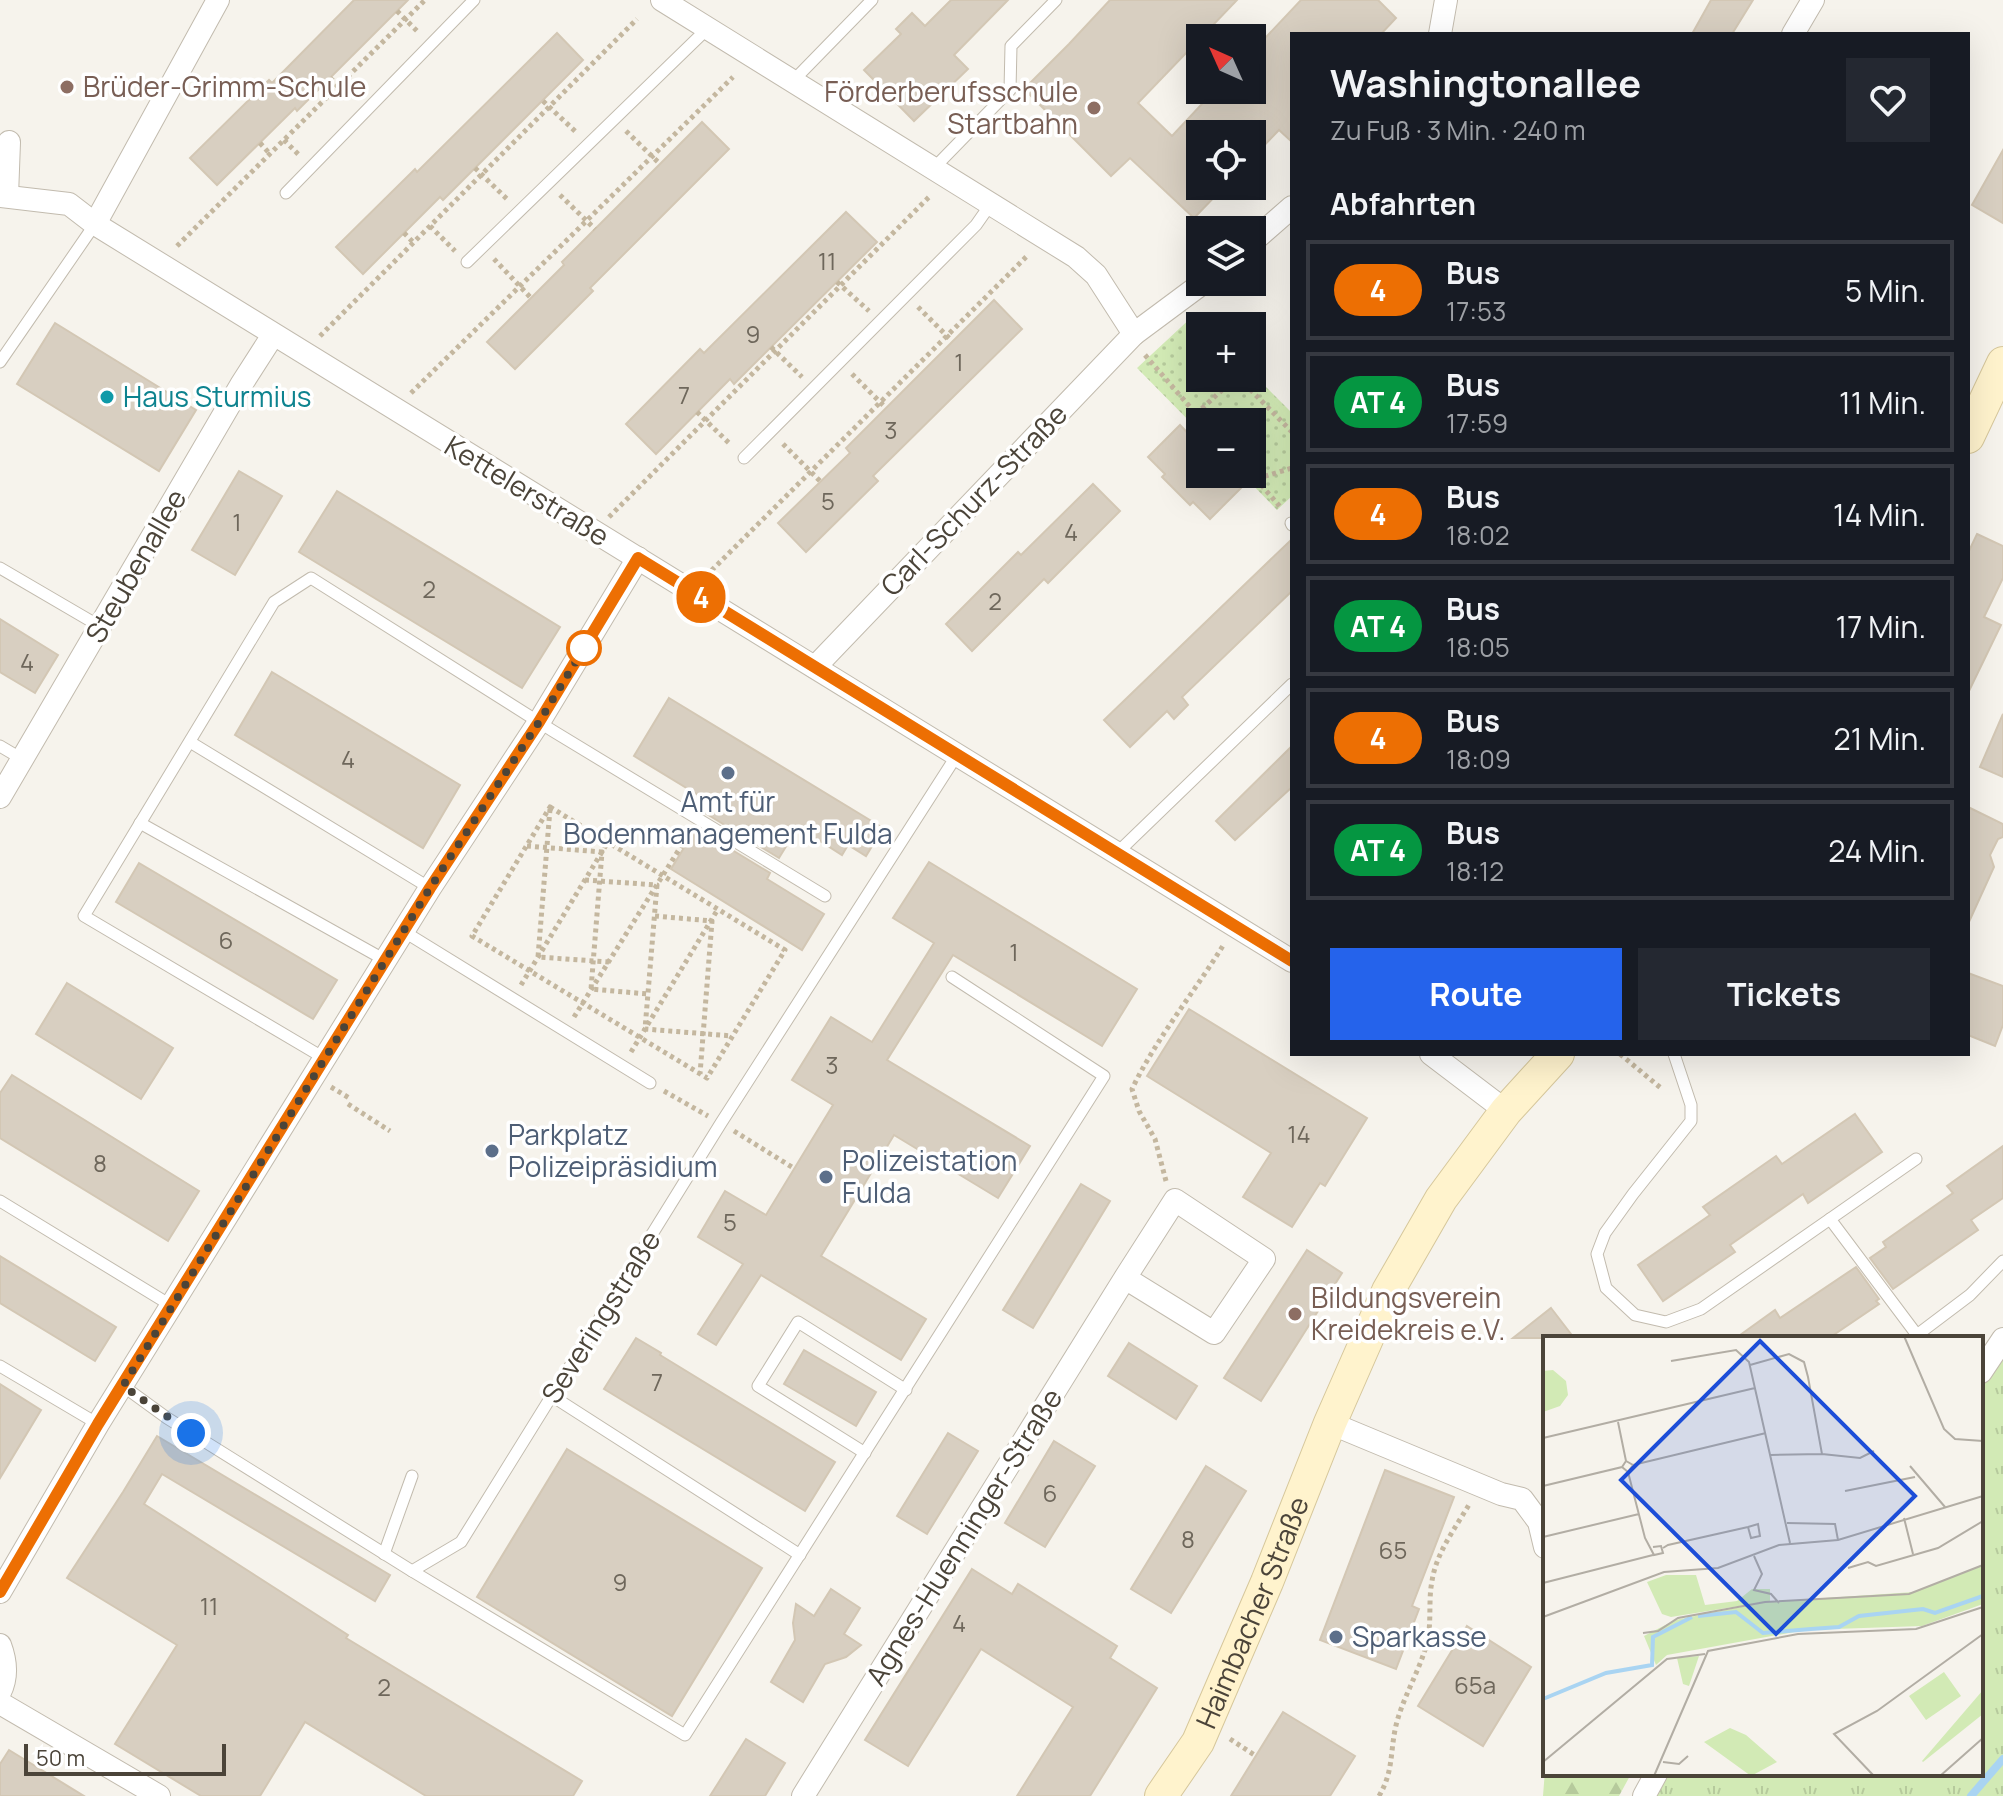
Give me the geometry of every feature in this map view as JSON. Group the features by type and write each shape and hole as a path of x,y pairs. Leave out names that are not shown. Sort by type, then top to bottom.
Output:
{"main road":[{"path":"1970,433 2003,363"},
{"name":"Haimbacher Straße","path":"1161,1796 1198,1742 1388,1291 1441,1199 1506,1111 1556,1056"}],"street":[{"path":"95,224 218,0"},
{"path":"662,0 1076,257 1101,282 1139,344"},
{"path":"1440,32 1446,0"},
{"path":"1794,32 1813,0"},
{"path":"3,196 9,142"},
{"name":"Kettelerstraße","path":"3,196 69,204 95,224 273,335 1290,960"},
{"path":"1266,230 1290,209"},
{"name":"Carl-Schurz-Straße","path":"815,667 1189,296"},
{"name":"Steubenallee","path":"0,797 273,335"},
{"path":"0,1592 98,1424 430,888 539,722 638,558"},
{"path":"1434,1056 1506,1111"},
{"path":"1125,1278 1214,1333 1264,1259 1175,1200"},
{"name":"Agnes-Huenninger-Straße","path":"803,1796 1175,1200"},
{"path":"1983,1369 2003,1339"},
{"path":"1330,1423 1501,1494 1522,1499 1539,1522 1543,1539"},
{"path":"0,1645 6,1673 0,1692"},
{"path":"0,1703 159,1796"},
{"path":"1644,1796 1655,1776"}],"lane":[{"path":"286,193 474,0"},
{"path":"793,81 872,0"},
{"path":"933,170 1010,90 1011,46 1056,0"},
{"path":"467,262 707,29"},
{"path":"744,458 976,225 990,205"},
{"path":"0,362 95,224"},
{"path":"0,568 101,627"},
{"path":"324,1058 84,916 274,602 311,578 539,722 825,896"},
{"path":"1117,853 1290,686"},
{"path":"190,742 430,888"},
{"path":"0,746 22,759"},
{"name":"Severingstraße","path":"412,1571 461,1542 721,1123 957,755"},
{"path":"140,823 385,960"},
{"path":"403,931 650,1083"},
{"path":"123,1386 167,1418 384,1554 685,1735 1104,1076 952,977"},
{"path":"1675,1056 1691,1105 1691,1121 1605,1233 1597,1254 1606,1288 1635,1315 1666,1322 1701,1309 1916,1159"},
{"path":"0,1201 172,1306"},
{"path":"1830,1219 1915,1336 1970,1295 2003,1261"},
{"path":"865,1453 758,1386 798,1322 906,1390"},
{"path":"0,1366 98,1424"},
{"path":"552,1396 800,1555"},
{"path":"384,1554 412,1476"}],"path":[{"path":"177,246 425,0"},
{"path":"397,11 431,44"},
{"path":"319,337 637,19"},
{"path":"410,393 733,77"},
{"path":"330,78 366,111"},
{"path":"543,101 588,144"},
{"path":"613,119 660,164"},
{"path":"260,143 270,154"},
{"path":"475,168 519,211"},
{"path":"548,183 595,229"},
{"path":"609,517 839,283 929,197"},
{"path":"430,226 467,262"},
{"path":"404,233 414,243"},
{"path":"483,246 531,298"},
{"path":"705,577 880,402 950,339 1027,256"},
{"path":"839,283 880,321"},
{"path":"906,295 950,339"},
{"path":"1139,344 1191,408"},
{"path":"773,349 814,387"},
{"path":"840,362 886,408"},
{"path":"1203,408 1221,392"},
{"path":"1251,392 1290,430"},
{"path":"697,412 744,458"},
{"path":"770,432 821,482"},
{"path":"1266,473 1290,468"},
{"path":"1264,488 1281,507"},
{"path":"550,807 785,950 707,1078 472,936 550,807"},
{"path":"538,957 550,807"},
{"path":"512,998 608,842"},
{"path":"566,1031 684,842"},
{"path":"527,846 602,852"},
{"path":"591,989 602,852"},
{"path":"585,880 657,885"},
{"path":"645,1029 657,885"},
{"path":"621,1066 718,909"},
{"path":"655,916 712,921"},
{"path":"700,1074 712,921"},
{"path":"1175,1200 1164,1177 1155,1139 1139,1111 1132,1089 1143,1066 1226,940"},
{"path":"538,957 609,962"},
{"path":"591,989 648,994"},
{"path":"645,1029 733,1036"},
{"path":"1622,1056 1662,1089"},
{"path":"348,1104 390,1131"},
{"path":"1379,1796 1392,1764 1395,1730 1404,1699 1426,1644 1431,1582 1436,1563 1471,1501 1468,1480"},
{"path":"1227,1737 1256,1756"}],"green space":[{"path":"1186,322 1186,392 1266,392 1266,387 1290,411 1290,498 1277,510 1256,488 1266,488 1266,408 1186,408 1186,418 1137,368"},
{"path":"2003,1342 2003,1796 1638,1796 1652,1776 1983,1776 1983,1368"},
{"path":"1545,1776 1630,1776 1619,1796 1543,1796"}],"building":[{"path":"354,0 408,0 297,111 295,108 217,185 190,158 269,80 272,83"},
{"path":"951,0 1008,0 954,55 968,69 914,121 864,70 901,34 896,29 912,13 925,26"},
{"name":"Förderberufsschule Startbahn","path":"1110,0 1237,0 1214,24 1186,24 1186,53 1138,103 1172,136 1186,121 1186,200 1211,200 1196,216 1192,216 1130,158 1111,176 1024,89"},
{"name":"Förderberufsschule Startbahn","path":"1301,0 1378,0 1396,18 1383,32 1290,32 1290,140 1279,130 1266,143 1266,120 1187,120 1202,104 1266,104 1266,37"},
{"path":"1711,0 1753,0 1733,32 1693,32"},
{"path":"557,33 583,60 443,200 440,197 363,274 336,247 415,169 417,172"},
{"path":"702,122 729,149 590,288 593,291 515,369 487,342"},
{"path":"2003,150 2003,223 1972,205"},
{"path":"846,212 877,242 734,384 730,379 656,454 626,424 700,349 704,353"},
{"path":"994,300 1022,329 873,476 878,481 806,552 778,523 850,453 846,448"},
{"name":"Haus Sturmius","path":"55,323 196,410 159,471 17,384"},
{"path":"1180,425 1186,431 1186,488 1241,488 1210,519 1193,502 1190,505 1162,477 1165,474 1148,457"},
{"path":"239,471 282,496 235,575 192,550"},
{"path":"1093,484 1120,511 1048,583 1044,579 972,651 946,624 1018,552 1021,555"},
{"path":"337,491 560,627 522,688 299,552"},
{"path":"1977,534 2003,546 2003,578 1984,617 2001,625 1970,689 1970,549"},
{"path":"1290,541 1290,593 1182,697 1188,705 1174,719 1167,711 1130,747 1104,720"},
{"path":"0,619 58,655 35,693 0,672"},
{"path":"272,672 460,785 423,848 235,735"},
{"name":"Amt für Bodenmanagement Fulda","path":"669,698 883,828 866,856 848,845 842,855 798,827 779,858 705,813 711,803 634,756"},
{"path":"2003,714 2003,777 1980,767"},
{"path":"1290,748 1290,789 1235,840 1216,821"},
{"path":"1970,808 2003,824 2003,837 1998,839 1990,855 1994,867 1970,920"},
{"path":"696,828 770,873 767,879 824,914 802,950 671,869"},
{"path":"929,862 1137,989 1102,1046 953,955 887,1060 1030,1146 998,1198 894,1135 821,1256 926,1319 901,1360 761,1275 716,1345 698,1334 743,1264 698,1237 725,1191 766,1215 833,1105 792,1080 831,1017 872,1042 934,943 893,918"},
{"path":"139,863 337,980 313,1019 116,902"},
{"path":"1970,974 2003,986 2003,1025 1995,1046 1970,1036"},
{"path":"67,983 173,1048 141,1099 36,1034"},
{"path":"1189,1009 1367,1118 1325,1186 1320,1183 1292,1227 1243,1197 1271,1153 1147,1076"},
{"path":"12,1075 199,1191 168,1241 0,1138 0,1093"},
{"path":"1855,1114 1882,1152 1808,1203 1803,1194 1730,1245 1735,1252 1663,1301 1638,1265 1710,1215 1703,1207 1776,1156 1782,1164"},
{"path":"2003,1146 2003,1198 1971,1220 1978,1230 1893,1289 1870,1258 1886,1247 1883,1242 1953,1193 1947,1186"},
{"path":"1081,1184 1110,1201 1033,1328 1003,1310"},
{"path":"1307,1250 1342,1273 1261,1401 1224,1378"},
{"path":"0,1256 116,1327 95,1361 0,1303"},
{"path":"1856,1267 1879,1299 1876,1301 1879,1304 1832,1336 1739,1336 1775,1310 1780,1318"},
{"path":"1551,1308 1572,1336 1543,1338 1513,1338"},
{"path":"636,1338 835,1462 805,1511 604,1389"},
{"path":"1129,1343 1197,1386 1176,1419 1108,1376"},
{"path":"804,1350 876,1392 856,1426 784,1384"},
{"path":"0,1384 41,1410 0,1478"},
{"path":"948,1433 978,1451 927,1534 897,1516"},
{"path":"157,1436 390,1575 375,1601 162,1474 144,1504 348,1635 346,1638 582,1781 573,1796 426,1796 305,1722 260,1796 201,1796 115,1744 177,1645 67,1578"},
{"path":"1054,1441 1095,1466 1045,1547 1005,1523"},
{"path":"567,1449 762,1568 672,1716 477,1597"},
{"path":"1206,1466 1246,1491 1171,1613 1131,1589"},
{"path":"1385,1470 1454,1497 1412,1606 1419,1609 1396,1669 1320,1640"},
{"path":"972,1569 1012,1594 1018,1584 1117,1646 1110,1658 1157,1688 1090,1796 1017,1796 1073,1707 981,1649 908,1766 865,1740"},
{"path":"831,1589 860,1608 844,1634 861,1645 846,1657 825,1664 803,1702 771,1682 795,1640 793,1623 796,1604 814,1616"},
{"path":"1467,1626 1531,1667 1483,1746 1418,1706"},
{"path":"1283,1712 1355,1756 1330,1796 1231,1796"},
{"path":"746,1739 785,1763 765,1796 710,1796"},
{"path":"9,1750 84,1796 0,1796 0,1764"}],"waterway":[{"path":"1971,1796 2003,1759"}],"bus line":[{"name":"4","path":"0,1592 98,1424 430,888 539,722 638,558 1290,960"}],"place":[{"name":"Brüder-Grimm-Schule","path":"67,87"},
{"name":"Förderberufsschule Startbahn","path":"1094,108"},
{"name":"Haus Sturmius","path":"107,397"},
{"name":"Amt für Bodenmanagement Fulda","path":"728,773"},
{"name":"Parkplatz Polizeipräsidium","path":"492,1151"},
{"name":"Polizeistation Fulda","path":"826,1177"},
{"name":"Bildungsverein Kreidekreis e.V.","path":"1295,1314"},
{"name":"Sparkasse","path":"1336,1637"}],"route":[{"path":"191,1433 123,1386 430,888 584,648"}]}
